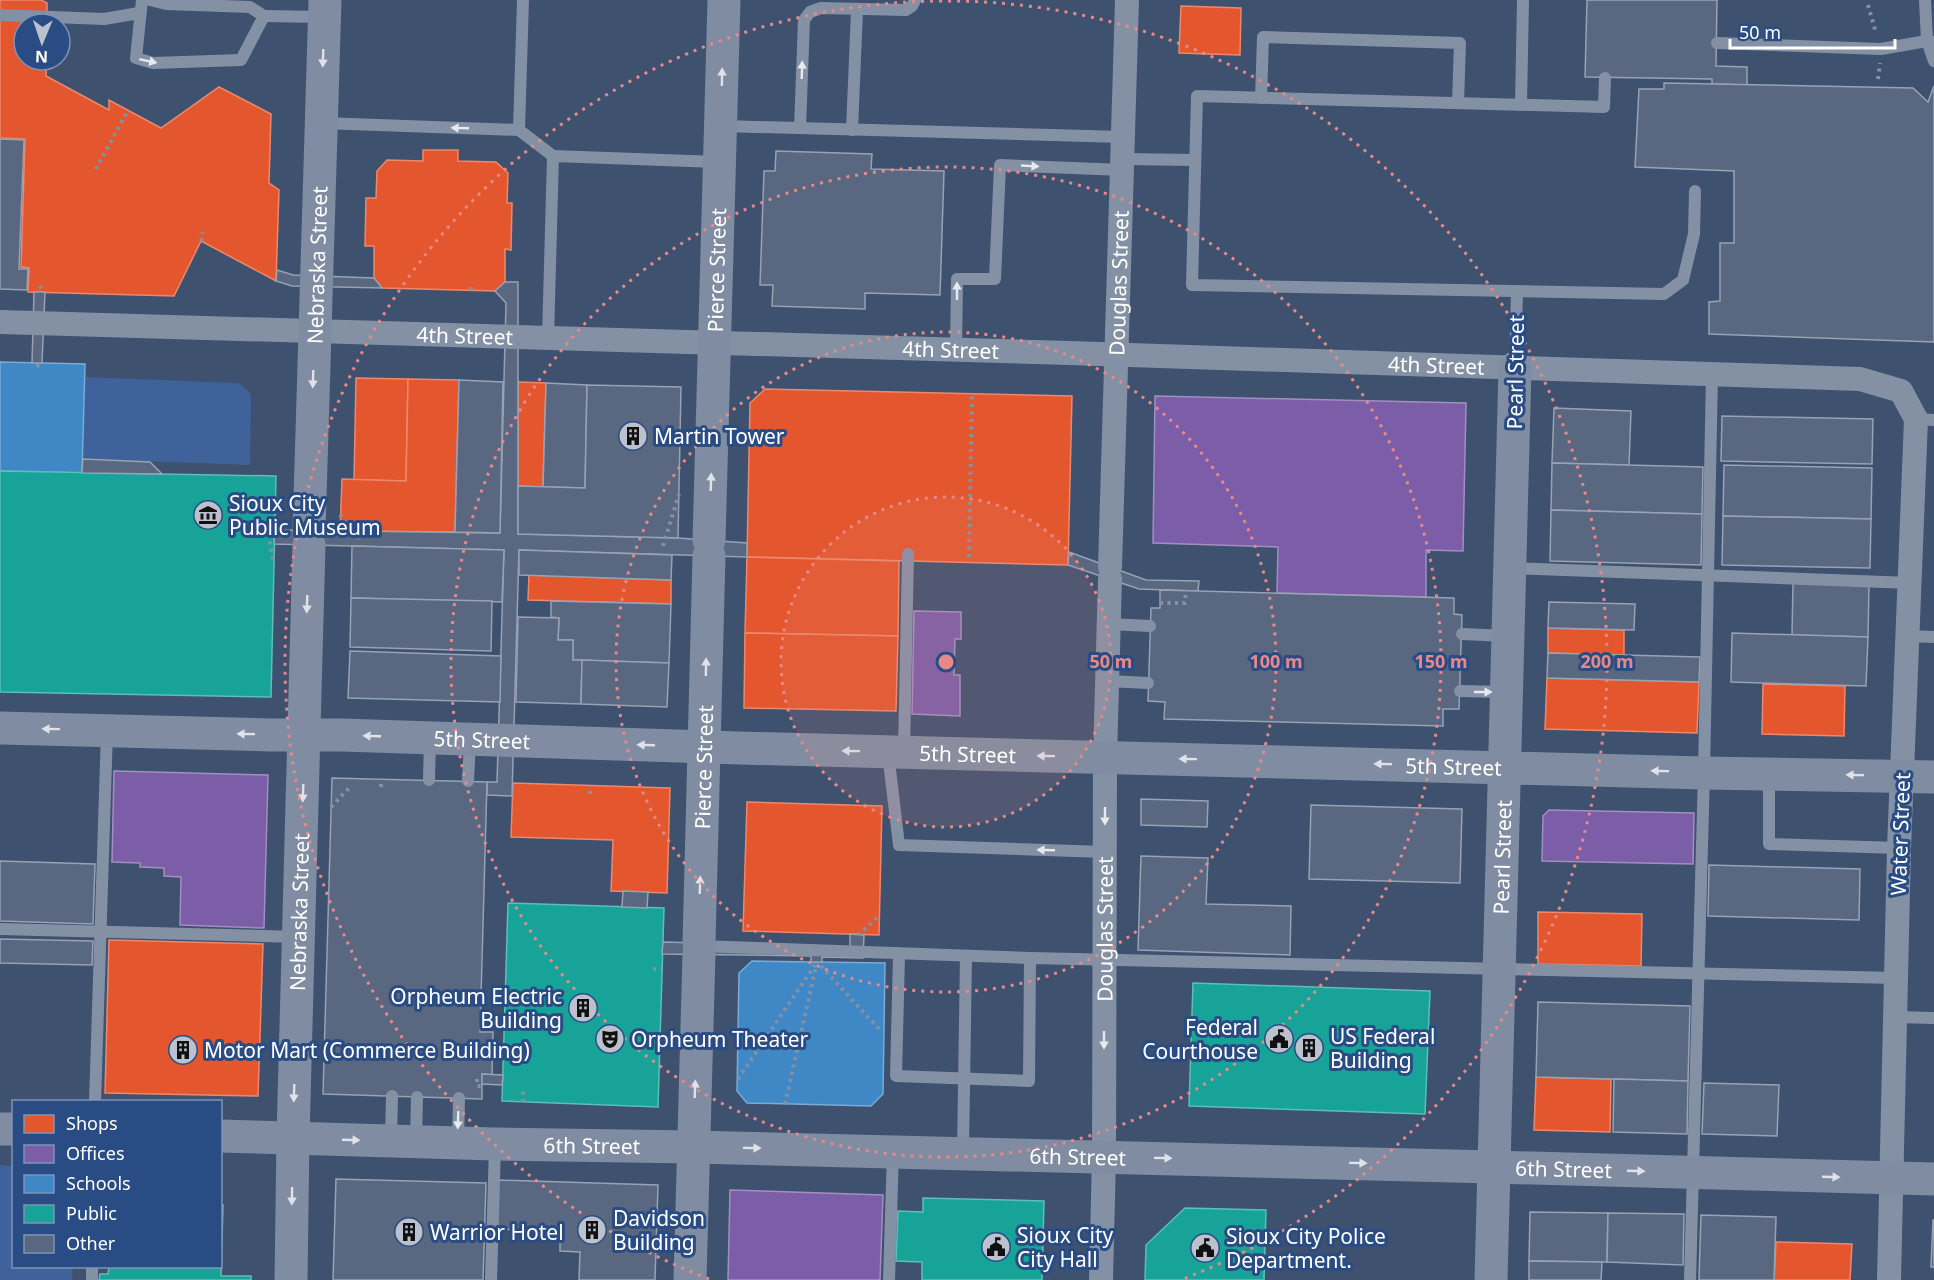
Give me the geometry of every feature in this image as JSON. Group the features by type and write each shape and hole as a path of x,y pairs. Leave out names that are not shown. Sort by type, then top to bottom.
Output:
{"main road":[{"name":"Pierce Street","path":"690,1280 724,0"},
{"name":"Nebraska Street","path":"291,1280 309,538 325,8"},
{"name":"Pearl Street","path":"1491,1280 1515,368"},
{"name":"5th Street","path":"0,728 1704,773 1934,777"},
{"name":"6th Street","path":"222,1136 1934,1179"}],"street":[{"name":"Douglas Street","path":"1101,1280 1104,1157 1105,757 1127,0"},
{"name":"4th Street","path":"0,322 1860,379 1901,391"},
{"name":"Water Street","path":"1889,1280 1902,776 1911,583 1925,419 1901,391"}],"lane":[{"path":"150,0 166,4 250,7 264,16 325,8"},
{"path":"519,130 523,0"},
{"path":"800,128 804,20 810,12 821,8 906,10 915,0"},
{"path":"1521,105 1523,0"},
{"path":"1925,0 1934,61"},
{"path":"0,15 104,19 140,6 136,58 153,63 241,60 264,16"},
{"path":"852,130 857,10"},
{"path":"1261,98 1263,37 1460,43 1458,103"},
{"path":"1717,43 1881,49 1930,41"},
{"path":"1605,78 1604,108 1197,96 1192,285 1664,294 1683,280 1694,234 1695,191"},
{"path":"321,123 519,130 553,156 719,162"},
{"path":"720,126 852,130 1196,160"},
{"path":"956,350 957,279 995,279 1000,165 1123,155"},
{"path":"548,338 553,156"},
{"name":"Pearl Street","path":"1515,368 1517,292"},
{"path":"1690,1280 1709,576 1712,375"},
{"path":"908,554 896,752 898,845 1105,852"},
{"path":"1510,568 1911,583"},
{"path":"1109,624 1150,626"},
{"path":"1462,634 1508,636"},
{"path":"1908,636 1934,637"},
{"path":"1108,681 1148,683"},
{"path":"1460,691 1506,692"},
{"path":"95,1100 107,731"},
{"path":"429,780 430,739"},
{"path":"468,781 470,740"},
{"path":"1769,773 1768,844 1899,848"},
{"path":"0,929 299,937"},
{"path":"699,948 1104,960 1896,978"},
{"path":"899,954 896,1076 1029,1081 1030,958"},
{"path":"963,1154 966,956"},
{"path":"1895,1017 1934,1018"},
{"path":"392,1096 404,1141"},
{"path":"404,1141 417,1097"},
{"path":"458,1143 459,1098"},
{"path":"491,1280 495,1144"},
{"path":"889,1280 894,1152"}],"path":[{"path":"96,169 128,110"},
{"path":"201,241 203,231"},
{"path":"40,286 43,292"},
{"path":"969,557 972,394"},
{"path":"663,546 679,495"},
{"path":"340,515 359,539"},
{"path":"268,534 274,564"},
{"path":"1160,603 1185,603 1186,590"},
{"path":"381,778 381,787"},
{"path":"331,807 351,786"},
{"path":"590,786 590,794"},
{"path":"858,935 879,915"},
{"path":"817,962 884,1033"},
{"path":"738,1079 817,962"},
{"path":"785,1104 817,962"},
{"path":"653,969 662,969"},
{"path":"477,1079 477,1086 482,1086"},
{"path":"523,1102 524,1089"}],"shaded area":[{"path":"84,377 238,383 249,391 251,396 250,465 83,459"},
{"path":"0,1165 12,1166 12,1268 73,1268 72,1280 0,1280"}],"building: Shops":[{"path":"0,0 41,0 47,3 47,12 12,12 12,72 46,72 46,76 109,110 109,100 161,128 219,87 271,114 269,183 279,190 276,281 201,241 174,296 28,292 29,268 21,267 25,139 0,138"},
{"path":"1181,6 1241,8 1240,55 1179,53"},
{"path":"423,150 458,150 458,161 496,162 508,173 507,203 512,203 511,250 505,249 505,282 495,291 382,288 374,278 374,246 365,246 366,198 376,198 377,171 387,160 423,161"},
{"path":"356,378 408,379 406,481 354,480"},
{"path":"408,379 459,380 455,532 340,531 342,479 406,481"},
{"path":"518,382 546,383 543,487 518,486"},
{"path":"765,389 1072,396 1068,565 747,557 750,403"},
{"path":"747,557 899,561 898,636 745,633"},
{"path":"529,575 671,580 671,604 528,600"},
{"path":"1548,628 1624,630 1624,655 1548,653"},
{"path":"745,633 898,636 896,711 744,708"},
{"path":"1547,678 1699,682 1697,733 1545,729"},
{"path":"1763,684 1845,686 1844,736 1762,734"},
{"path":"513,783 670,788 667,893 611,891 613,840 511,837"},
{"path":"747,802 882,806 879,935 743,931"},
{"path":"1538,912 1642,914 1641,966 1538,964"},
{"name":"Motor Mart (Commerce Building)","path":"109,940 263,944 258,1096 105,1093"},
{"path":"1536,1077 1611,1079 1610,1132 1534,1130"},
{"path":"1776,1242 1852,1244 1850,1280 1774,1280"}],"building: Offices":[{"path":"1155,396 1466,403 1463,551 1426,550 1426,597 1277,593 1278,547 1153,543"},
{"path":"914,611 961,612 961,639 955,639 954,675 960,675 960,716 912,714"},
{"path":"114,771 268,775 264,928 180,925 181,877 164,876 164,868 140,867 140,863 112,862"},
{"path":"1549,810 1694,813 1693,864 1542,861 1543,816"},
{"path":"730,1190 883,1195 880,1280 728,1280"}],"building: Schools":[{"path":"0,362 85,364 82,473 0,471"},
{"path":"752,961 885,963 883,1094 871,1106 747,1103 737,1091 739,973"}],"building: Public":[{"path":"0,471 276,476 271,697 0,692"},
{"name":"Orpheum Electric Building","path":"508,903 664,908 658,1107 502,1101"},
{"name":"US Federal Building","path":"1193,983 1430,991 1425,1114 1189,1106"},
{"path":"923,1198 1044,1201 1042,1280 922,1280 922,1262 896,1261 898,1211 923,1212"},
{"path":"1185,1208 1266,1210 1264,1280 1145,1280 1146,1245"},
{"path":"109,1268 221,1268 221,1276 251,1276 251,1280 99,1280 100,1274 108,1274"}],"building: Other":[{"path":"1587,0 1717,0 1716,66 1747,67 1747,85 1712,84 1712,79 1585,77"},
{"path":"1664,83 1913,88 1928,102 1934,86 1934,342 1709,334 1709,302 1720,301 1720,243 1734,243 1734,171 1635,167 1639,89 1664,89"},
{"path":"0,139 24,140 19,269 28,269 27,290 0,289"},
{"path":"776,151 872,154 871,169 944,171 940,295 865,293 865,309 772,306 773,285 760,285 764,171 775,171"},
{"path":"277,270 293,275 374,278 382,288 292,286 276,281"},
{"path":"505,282 518,282 518,534 678,538 747,543 747,557 519,550 512,796 487,795 487,782 497,782 504,550 274,544 275,530 500,533 506,303 495,291"},
{"path":"34,292 45,292 42,363 32,363"},
{"path":"459,380 503,382 500,533 455,532"},
{"path":"546,383 587,385 585,488 543,487"},
{"name":"Martin Tower","path":"587,385 681,387 678,538 518,534 518,486 585,488"},
{"path":"1554,408 1631,411 1629,465 1552,463"},
{"path":"1722,416 1873,419 1872,464 1721,461"},
{"path":"83,459 150,462 162,474 82,473"},
{"path":"1552,463 1703,467 1702,514 1551,510"},
{"path":"1724,465 1872,468 1871,519 1723,516"},
{"path":"1551,510 1702,514 1701,565 1550,561"},
{"path":"1723,516 1871,519 1870,568 1722,565"},
{"path":"352,546 504,550 502,602 351,598"},
{"path":"519,550 672,555 671,580 519,575"},
{"path":"1069,552 1146,580 1199,581 1198,591 1139,589 1068,565"},
{"path":"1793,583 1869,585 1868,637 1792,635"},
{"path":"1160,590 1454,598 1454,614 1462,615 1459,709 1443,709 1443,726 1164,719 1165,702 1148,701 1151,608 1160,608"},
{"path":"351,598 492,601 491,651 350,647"},
{"path":"551,601 671,604 669,663 573,660 573,640 558,640 559,618 551,617"},
{"path":"1549,602 1635,604 1634,630 1548,628"},
{"path":"518,617 559,618 558,640 573,640 573,660 582,660 581,704 516,702"},
{"path":"1732,633 1868,637 1866,686 1731,682"},
{"path":"350,651 501,656 500,702 348,698"},
{"path":"1548,653 1700,657 1699,682 1547,678"},
{"path":"582,660 669,663 667,707 581,704"},
{"path":"332,778 487,782 480,1032 493,1032 492,1075 482,1074 482,1099 323,1094"},
{"path":"1141,799 1208,801 1207,827 1141,825"},
{"path":"1311,805 1462,809 1460,883 1309,879"},
{"path":"1141,856 1208,858 1206,904 1291,906 1290,955 1138,950"},
{"path":"0,861 95,864 93,924 0,921"},
{"path":"1709,865 1860,869 1859,920 1708,916"},
{"path":"623,891 648,892 647,908 622,907"},
{"path":"850,934 864,935 863,958 822,957 822,962 811,962 811,956 662,954 663,942 850,947"},
{"path":"0,939 93,941 92,965 0,963"},
{"path":"1538,1002 1690,1006 1688,1081 1536,1077"},
{"path":"482,1074 503,1075 502,1085 482,1084"},
{"path":"1614,1079 1688,1081 1687,1134 1613,1132"},
{"path":"1704,1083 1779,1085 1777,1136 1702,1134"},
{"name":"Warrior Hotel","path":"336,1179 486,1183 483,1280 333,1280"},
{"name":"Davidson Building","path":"497,1180 658,1185 655,1280 579,1280 580,1252 560,1251 560,1231 495,1229"},
{"path":"1530,1212 1608,1213 1607,1262 1529,1261"},
{"path":"1608,1213 1684,1214 1683,1265 1607,1262"},
{"path":"1701,1215 1776,1217 1774,1280 1699,1280"},
{"path":"1933,1220 1934,1267 1931,1267"},
{"path":"1529,1261 1602,1262 1601,1280 1529,1280"}],"place":[{"name":"Martin Tower","path":"633,436"},
{"name":"Sioux City Public Museum","path":"208,515"},
{"name":"Orpheum Electric Building","path":"583,1008"},
{"name":"Orpheum Theater","path":"610,1039"},
{"name":"Federal Courthouse","path":"1279,1039"},
{"name":"US Federal Building","path":"1309,1048"},
{"name":"Motor Mart (Commerce Building)","path":"183,1050"},
{"name":"Davidson Building","path":"592,1230"},
{"name":"Warrior Hotel","path":"409,1232"},
{"name":"Sioux City City Hall","path":"996,1247"},
{"name":"Sioux City Police Department.","path":"1205,1248"}]}
